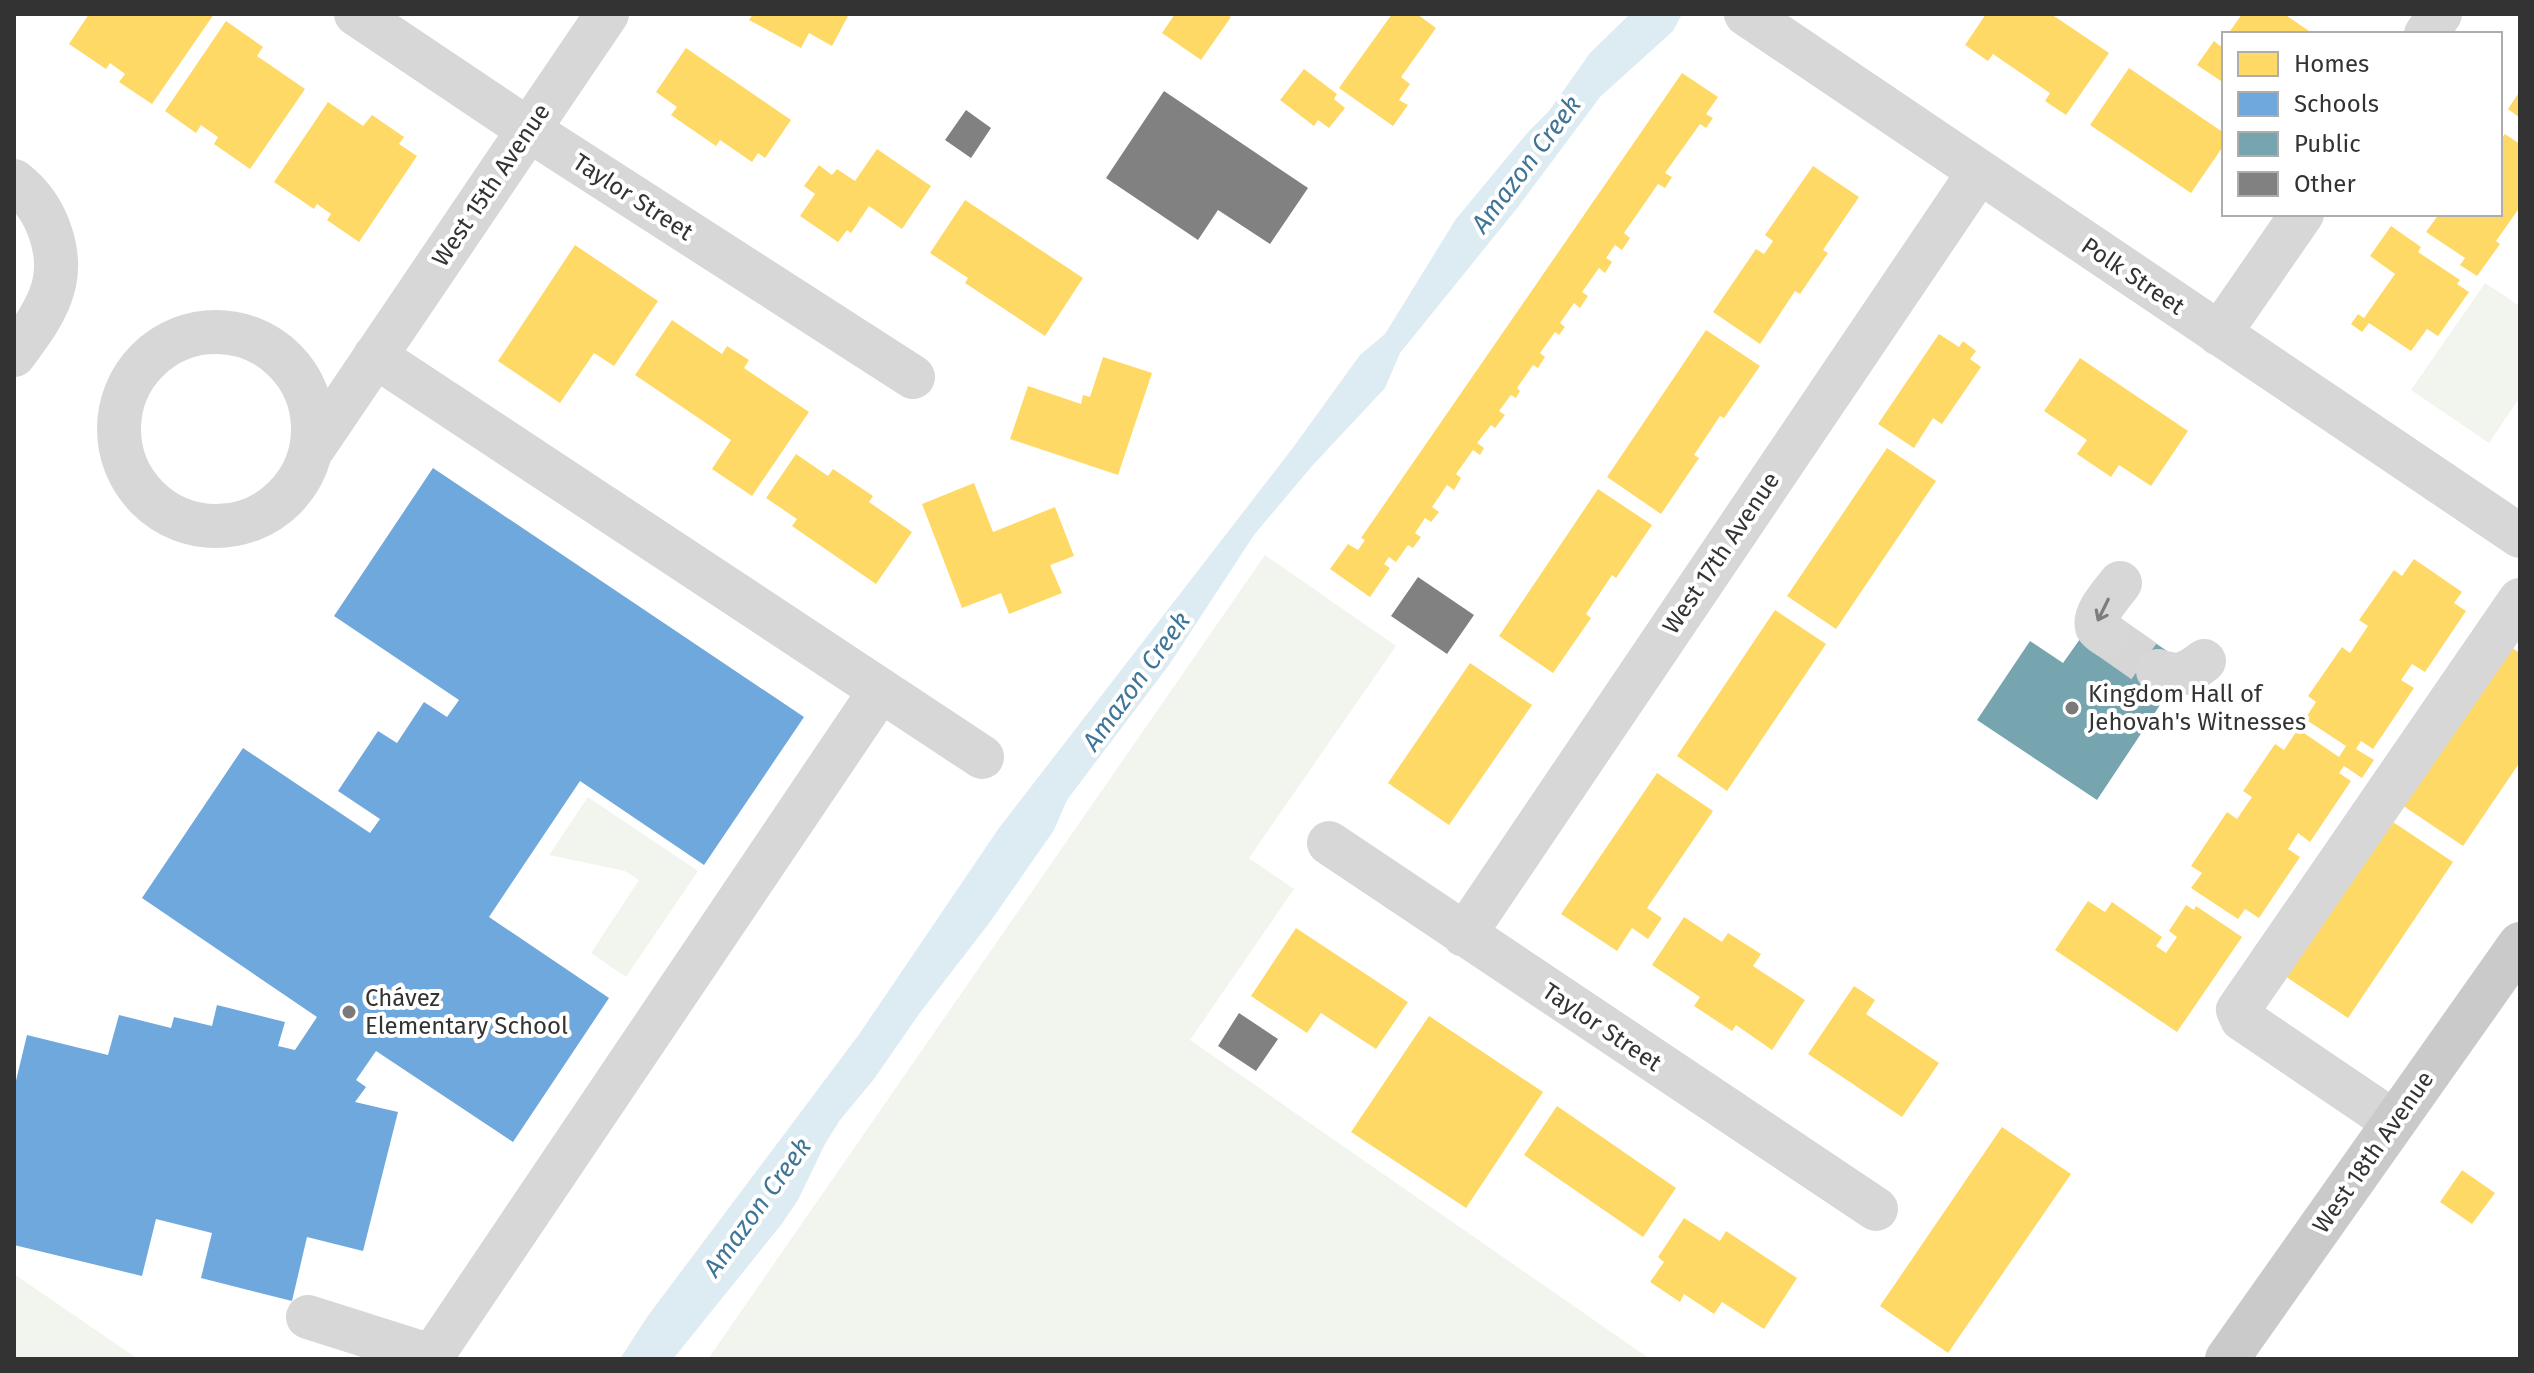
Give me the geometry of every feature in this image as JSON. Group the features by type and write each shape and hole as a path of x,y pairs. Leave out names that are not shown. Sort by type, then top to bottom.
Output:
{"main road":[{"name":"West 18th Avenue","path":"2227,1359 2520,944"}],"street":[{"name":"Taylor Street","path":"356,14 529,130 913,377"},
{"name":"West 15th Avenue","path":"314,447 607,14"},
{"name":"Polk Street","path":"1746,14 2520,536"},
{"path":"2427,32 2440,14"},
{"name":"West 17th Avenue","path":"1464,935 1979,172"},
{"path":"14,181 30,196 42,214 53,242 55,261 55,282 50,296 42,314 14,355"},
{"path":"2219,334 2301,216"},
{"path":"275,349 297,371 311,400 316,425 314,447 270,510 234,527 201,527 169,516 143,496 126,467 118,435 122,403 135,375 157,352 184,337 216,331 247,335 307,362 339,368 375,356 982,757"},
{"path":"2108,636 2100,630 2097,622 2120,583"},
{"path":"2394,1122 2242,1019 2238,1010 2520,600"},
{"path":"2158,671 2172,676 2184,675 2204,661"},
{"path":"308,1317 430,1358 880,691"},
{"name":"Taylor Street","path":"1329,843 1876,1209"}],"shaded area":[{"path":"2485,283 2520,306 2520,397 2489,443 2411,390"},
{"path":"1265,555 1396,646 1249,858 1294,889 1190,1040 1650,1359 708,1359"},
{"path":"588,797 698,871 626,977 591,953 639,880 625,871 549,855"},
{"path":"14,1274 138,1359 14,1359"}],"water":[{"name":"Amazon Creek","path":"1630,14 1682,14 1673,31 1600,97 1518,207 1400,353 1385,388 1312,466 1254,535 1169,665 1067,800 1054,830 990,922 840,1120 798,1200 781,1225 673,1359 620,1359 647,1317 860,1033 999,828 1292,449 1360,355 1385,334 1456,219 1549,111 1590,53"}],"building: Homes":[{"path":"89,14 214,14 152,104 119,82 125,74 110,63 106,69 69,44"},
{"path":"753,14 849,14 832,46 809,33 801,48 749,20"},
{"path":"1175,14 1226,14 1231,17 1201,60 1162,33"},
{"path":"1392,14 1417,14 1436,28 1401,77 1410,84 1399,100 1408,105 1393,126 1339,88"},
{"path":"1986,14 2051,14 2109,53 2066,115 2045,101 2050,93 1993,54 1988,61 1965,45"},
{"path":"2242,14 2284,14 2309,31 2308,32 2229,32"},
{"path":"226,21 263,47 257,56 305,89 250,169 214,144 218,137 201,125 196,133 165,111"},
{"path":"2214,41 2220,46 2222,44 2222,82 2197,65"},
{"path":"686,48 791,120 765,158 758,153 752,162 720,140 716,146 671,115 677,107 656,92"},
{"path":"2129,68 2222,132 2222,148 2191,193 2090,125"},
{"path":"1304,69 1337,94 1334,99 1345,108 1329,128 1318,120 1314,126 1280,100"},
{"path":"1682,73 1718,97 1706,114 1713,118 1706,128 1700,124 1665,173 1672,177 1665,188 1658,184 1624,233 1630,238 1622,250 1615,245 1606,258 1612,262 1605,273 1599,268 1582,292 1588,296 1580,308 1574,303 1560,323 1565,327 1559,335 1555,332 1540,353 1545,357 1538,368 1533,365 1517,388 1520,391 1516,398 1511,395 1499,411 1505,415 1495,428 1491,425 1477,443 1484,448 1480,455 1473,450 1456,474 1461,478 1454,490 1447,485 1432,507 1439,512 1431,522 1425,518 1415,533 1421,537 1413,548 1408,545 1396,562 1389,557 1384,564 1390,568 1370,597 1330,569 1348,544 1358,550 1365,540 1361,538"},
{"path":"2520,91 2520,118 2508,109"},
{"path":"328,102 363,126 372,115 404,137 399,144 417,156 359,242 327,220 331,214 317,204 314,209 274,182"},
{"path":"2505,134 2520,144 2520,207 2496,241 2500,244 2477,276 2460,265 2465,258 2426,232 2438,216 2502,216 2502,138"},
{"path":"877,149 931,186 902,229 869,206 851,233 847,230 838,242 800,216 815,194 804,186 819,165 832,175 837,169 855,181"},
{"path":"1813,166 1859,197 1823,250 1828,253 1800,294 1795,291 1760,344 1713,312 1756,249 1764,254 1773,241 1765,235"},
{"path":"965,200 1083,278 1045,336 965,283 968,278 930,253"},
{"path":"2391,226 2421,247 2418,252 2460,280 2457,284 2469,292 2438,336 2427,329 2411,351 2369,323 2362,332 2351,324 2358,314 2364,318 2395,274 2370,256"},
{"path":"575,245 658,301 614,366 594,353 560,403 498,361"},
{"path":"672,320 722,354 727,346 749,360 744,368 809,412 752,496 712,469 731,440 635,375"},
{"path":"1706,330 1760,366 1724,418 1720,416 1694,455 1699,458 1661,514 1607,477"},
{"path":"1939,334 1959,347 1963,341 1976,351 1970,359 1981,367 1942,424 1933,418 1914,448 1878,424"},
{"path":"1103,357 1152,373 1118,475 1010,439 1028,386 1081,404 1083,395 1090,397"},
{"path":"2080,358 2188,431 2151,486 2119,465 2111,477 2077,454 2087,440 2044,411"},
{"path":"1887,448 1936,481 1836,629 1787,596"},
{"path":"796,454 828,476 833,469 873,496 869,502 912,532 876,584 792,526 797,519 766,498"},
{"path":"974,483 993,532 1055,507 1074,556 1050,565 1062,593 1009,614 1001,593 962,608 922,504"},
{"path":"1598,489 1652,525 1616,578 1612,575 1586,614 1591,618 1553,673 1499,636"},
{"path":"2414,559 2462,592 2454,603 2466,611 2425,672 2412,664 2401,680 2414,688 2373,749 2361,741 2356,749 2374,760 2362,778 2344,766 2339,773 2351,781 2310,842 2298,833 2288,849 2300,857 2259,918 2245,909 2238,919 2191,888 2202,873 2191,866 2227,812 2237,819 2252,797 2243,791 2275,744 2284,750 2298,729 2339,757 2346,746 2305,719 2316,702 2308,696 2342,647 2350,653 2368,626 2359,620 2394,570 2402,576"},
{"path":"1775,610 1826,644 1727,791 1677,756"},
{"path":"2502,641 2520,653 2520,762 2463,846 2393,799"},
{"path":"1470,663 1532,705 1449,825 1388,783"},
{"path":"1657,773 1713,811 1647,908 1662,918 1648,939 1632,928 1617,951 1561,914"},
{"path":"2384,816 2453,862 2348,1018 2279,972"},
{"path":"2088,901 2105,912 2112,902 2162,937 2156,946 2166,953 2177,937 2169,931 2186,905 2194,910 2196,906 2242,937 2177,1032 2055,950"},
{"path":"1684,917 1722,942 1728,933 1761,954 1753,966 1805,1000 1772,1050 1736,1025 1732,1031 1694,1006 1700,997 1652,965"},
{"path":"1296,928 1408,1002 1376,1049 1321,1013 1307,1033 1251,996"},
{"path":"1854,986 1875,1000 1866,1014 1939,1063 1902,1117 1808,1054"},
{"path":"1429,1016 1543,1092 1466,1208 1351,1132"},
{"path":"1557,1106 1676,1188 1643,1237 1524,1155"},
{"path":"2002,1127 2071,1174 1948,1353 1880,1306"},
{"path":"2462,1170 2495,1193 2472,1224 2440,1202"},
{"path":"1684,1218 1720,1241 1726,1231 1797,1278 1764,1329 1722,1302 1714,1314 1684,1294 1680,1302 1650,1282 1664,1262 1658,1257"}],"building: Schools":[{"path":"433,468 804,717 704,865 580,781 489,917 609,998 513,1142 376,1051 356,1080 366,1087 355,1102 398,1112 363,1251 307,1237 292,1301 201,1278 212,1233 156,1219 142,1276 14,1245 14,1089 27,1035 108,1055 119,1015 171,1028 174,1017 212,1026 217,1005 285,1022 278,1046 295,1050 317,1017 142,898 243,748 370,833 380,819 338,791 378,731 397,743 424,702 447,717 459,700 334,616"}],"building: Public":[{"name":"Kingdom Hall of Jehovah's Witnesses","path":"2120,619 2170,653 2149,685 2166,696 2097,800 1977,720 2030,641 2063,663 2080,639"}],"building: Other":[{"path":"1164,91 1308,188 1270,244 1218,210 1198,240 1106,178"},
{"path":"966,110 991,128 971,158 945,140"},
{"path":"1418,577 1474,615 1447,654 1391,616"},
{"path":"1239,1013 1278,1039 1256,1071 1218,1046"}],"tunnel":[{"path":"2108,636 2158,671"}],"place":[{"name":"Kingdom Hall of Jehovah's Witnesses","path":"2072,708"},
{"name":"Chávez Elementary School","path":"349,1012"}]}
